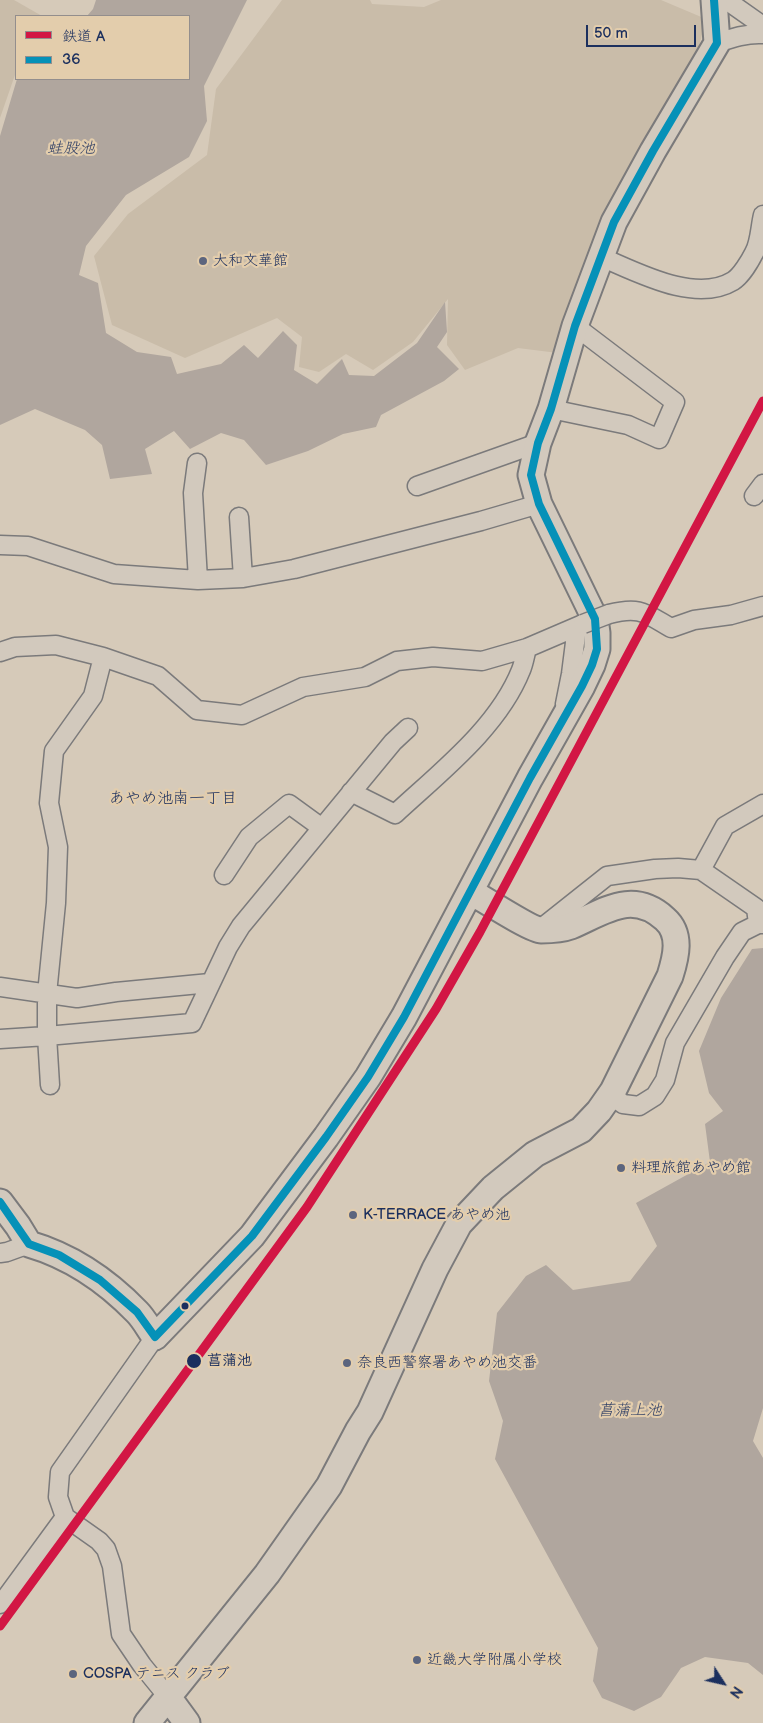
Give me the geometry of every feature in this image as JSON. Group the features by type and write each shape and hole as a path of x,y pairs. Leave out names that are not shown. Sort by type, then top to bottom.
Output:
{"street":[{"path":"187,1723 142,1665 121,1634 112,1566 106,1549 99,1541 65,1517 58,1497 60,1472 155,1337 252,1236 368,1077 404,1017 592,666 597,649 598,633 595,619 539,504 531,475 538,443 551,409 575,326 614,222 653,151 717,43 731,2 763,26"},
{"path":"717,43 736,37 763,34"},
{"path":"601,257 653,279 687,289 718,288 735,280 755,252 763,215"},
{"path":"551,409 628,425 659,440 675,402 575,326"},
{"path":"417,486 538,443"},
{"path":"197,463 193,493 198,580"},
{"path":"0,545 28,546 114,574 198,580 243,578 294,569 481,521 539,504"},
{"path":"239,517 243,578"},
{"path":"0,652 15,648 56,645 103,657 158,676 198,710 242,714 303,687 365,677 397,661 433,657 482,661 526,648 580,625 626,610 641,611 671,628 694,620 731,615 760,608"},
{"path":"562,720 580,625"},
{"path":"351,792 395,814 469,745 500,710 522,670 526,648"},
{"path":"50,1085 47,994 56,903 58,846 49,803 54,750 93,696 103,657"},
{"path":"0,1039 192,1023 228,946 241,926 393,742 408,728"},
{"path":"224,876 249,837 289,804 322,828"},
{"path":"701,870 725,826 763,804"},
{"path":"533,928 607,876 655,869 701,870 756,908 761,923 742,932 725,957 675,1043 665,1080 655,1096 639,1106 623,1104 611,1095"},
{"path":"147,1723 267,1574 329,1486 358,1430 370,1412 435,1269 459,1224 492,1188 535,1154 580,1130 599,1111 611,1095 670,976 676,956 676,938 668,922 655,910 638,904 617,905 592,914 569,926 533,928 471,892"},
{"path":"0,987 78,998 116,992 210,983"},
{"path":"0,1202 29,1244"},
{"path":"0,1253 29,1244 48,1249 99,1277 138,1312 155,1337"},
{"path":"0,1604 65,1517"}],"shaded area":[{"path":"0,0 14,0 40,15 15,15 15,75 0,118"},
{"path":"282,0 370,0 372,4 424,7 441,0 661,0 706,19 697,54 626,173 597,233 558,353 518,348 465,370 447,345 448,299 413,342 373,370 346,354 319,372 299,367 302,337 277,318 185,358 112,325 94,256 128,214 207,155 216,89"}],"water":[{"name":"蛙股池","path":"96,0 247,0 204,86 207,121 189,157 126,195 86,246 79,275 98,283 106,333 137,352 171,357 177,374 221,364 244,345 258,358 283,331 297,345 294,370 317,384 342,359 349,375 374,376 417,343 445,302 447,332 437,347 459,369 444,381 381,415 376,427 343,434 308,451 266,465 244,440 221,433 190,449 174,431 145,449 152,474 110,479 102,445 85,430 35,409 0,425 0,136 17,80 190,80 190,15 88,15 93,9"},
{"name":"菖蒲上池","path":"763,948 763,1408 753,1441 763,1458 763,1675 748,1663 705,1657 681,1668 661,1697 634,1711 602,1698 593,1681 598,1648 495,1459 503,1421 489,1381 497,1313 526,1276 546,1265 573,1290 630,1281 657,1246 636,1203 710,1162 705,1124 723,1111 709,1093 699,1051 721,998 752,949"}],"rail line":[{"name":"A","path":"0,1626 307,1207 436,1009 480,932 763,401"}],"transit line":[{"name":"36","path":"0,1202 29,1244 59,1255 100,1280 137,1312 155,1337 252,1236 368,1077 404,1017 530,778 582,686 597,649 595,619 539,504 531,475 538,443 551,409 575,326 614,222 653,151 717,43 714,0"}],"place":[{"name":"大和文華館","path":"203,261"},
{"name":"料理旅館あやめ館","path":"621,1168"},
{"name":"K-TERRACE あやめ池","path":"353,1215"},
{"name":"菖蒲池","path":"194,1361"},
{"name":"奈良西警察署あやめ池交番","path":"347,1363"},
{"name":"近畿大学附属小学校","path":"417,1660"},
{"name":"COSPA テニス クラブ","path":"73,1674"}],"district":[{"name":"あやめ池南一丁目","path":"173,799"}]}
